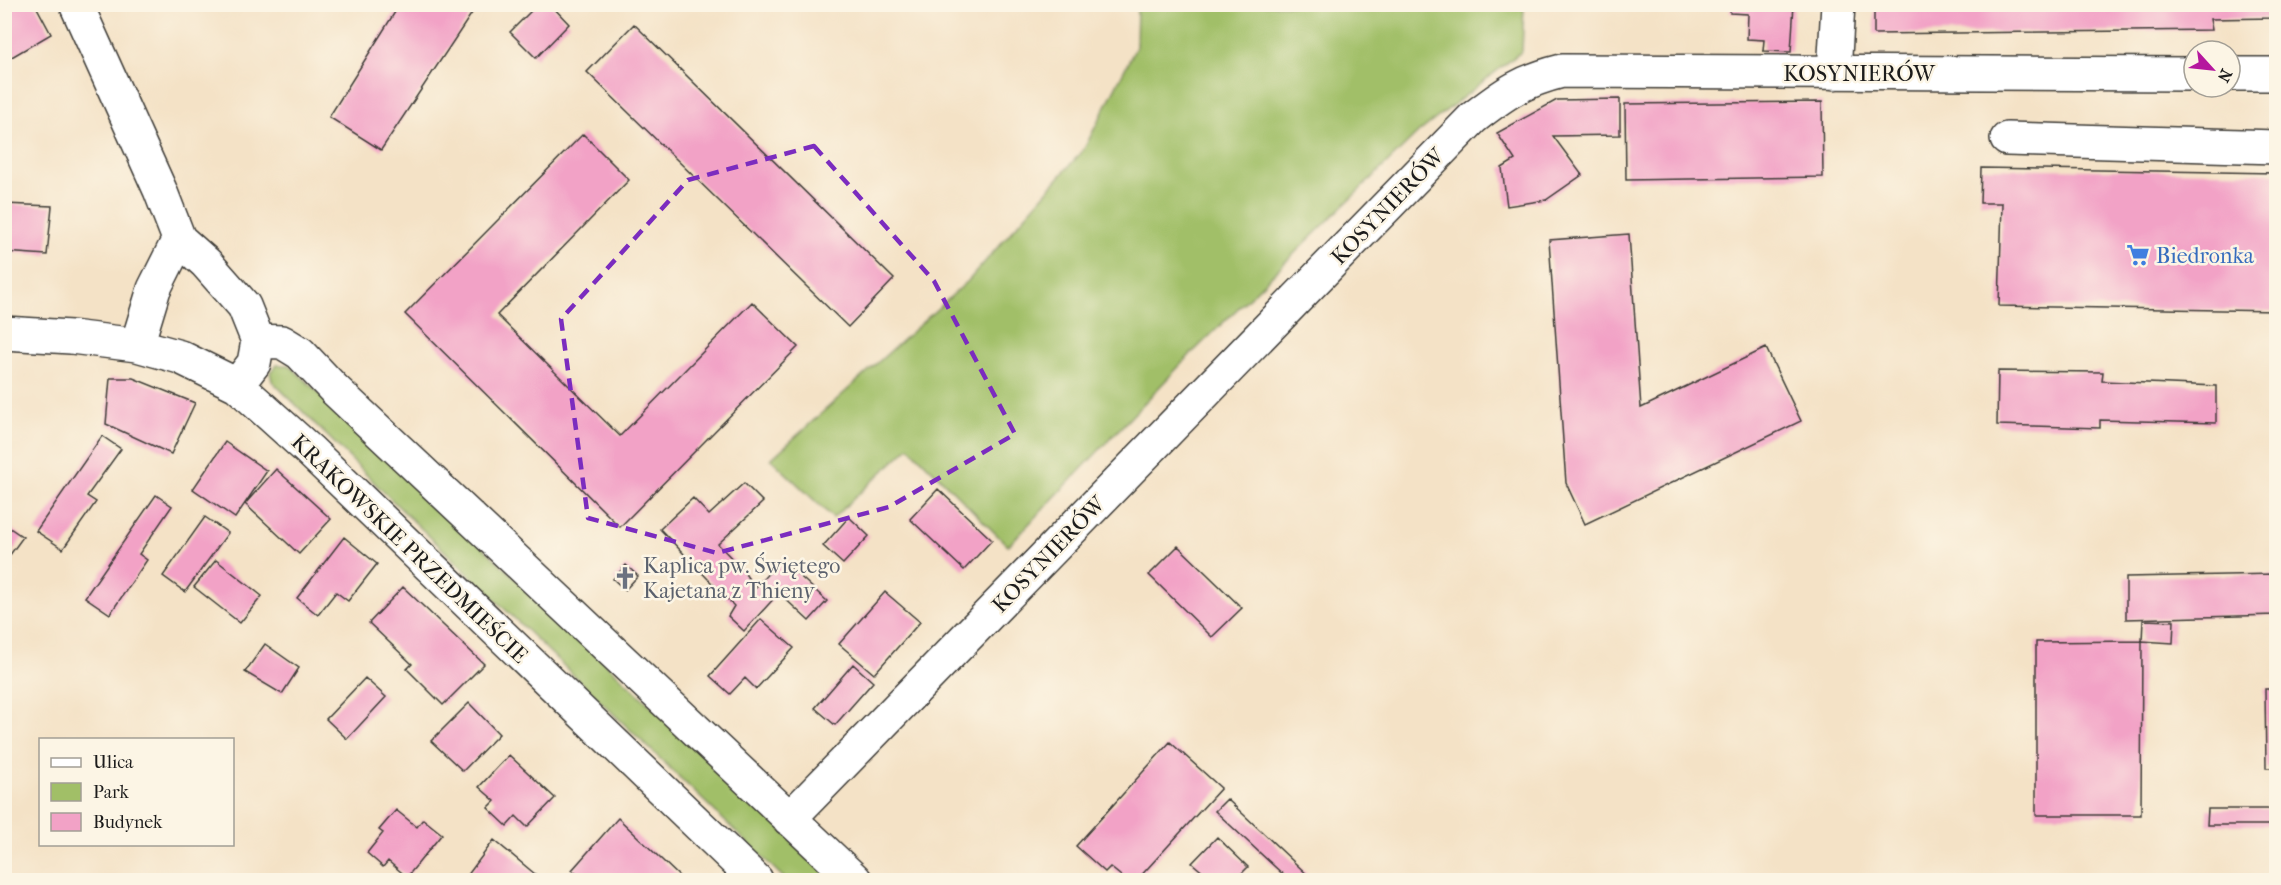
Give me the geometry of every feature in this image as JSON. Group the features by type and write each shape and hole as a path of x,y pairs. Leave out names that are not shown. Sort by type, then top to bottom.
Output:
{"street":[{"path":"75,4 180,239 206,263 244,306 258,341 254,363 237,385"},
{"path":"1834,74 1838,4"},
{"name":"KOSYNIERÓW","path":"789,819 1473,118 1504,94 1533,79 1562,71 2182,74"},
{"path":"2242,74 2277,74"},
{"path":"2007,139 2277,147"},
{"path":"137,345 154,289 180,239"},
{"name":"KRAKOWSKIE PRZEDMIEŚCIE","path":"4,333 71,337 137,345 180,357 237,385 309,450 756,880"},
{"path":"258,341 282,342 300,353 334,389 855,880"}],"highlighted area":[{"path":"814,146 934,281 1015,434 889,507 717,553 588,518 561,319 688,180"}],"green space":[{"path":"1137,5 1524,5 1522,51 1419,132 1189,356 1008,546 909,447 833,518 771,459 968,281 1084,149 1136,47"},
{"path":"277,365 289,365 836,880 786,880 404,512 272,381 270,372"}],"building":[{"path":"4,4 35,4 51,34 10,58 4,50"},
{"path":"400,4 478,4 381,150 329,117"},
{"path":"538,4 550,4 569,24 536,58 510,32"},
{"path":"1731,4 1794,4 1791,52 1763,51 1764,40 1747,39 1748,14 1730,13"},
{"path":"1874,4 2275,4 2275,18 2210,19 2212,30 1874,34"},
{"path":"634,24 894,279 848,327 587,72"},
{"path":"1620,99 1620,135 1553,136 1582,175 1546,200 1507,206 1502,168 1515,160 1497,133 1557,100"},
{"path":"1822,102 1823,177 1626,180 1625,104"},
{"path":"583,134 629,180 497,315 620,436 752,302 798,347 620,527 405,314"},
{"name":"Biedronka","path":"1981,168 2276,173 2276,311 1999,306 2002,203 1980,203"},
{"path":"4,204 52,206 47,255 4,252"},
{"path":"1629,234 1641,408 1766,348 1801,421 1585,524 1566,483 1549,240"},
{"path":"1998,371 2103,372 2102,381 2216,386 2216,423 2100,420 2100,428 1997,425"},
{"path":"110,378 133,378 195,403 171,454 106,424"},
{"path":"102,436 121,449 87,496 96,502 63,549 36,531"},
{"path":"225,442 267,471 235,518 193,489"},
{"path":"276,469 331,519 299,554 245,504"},
{"path":"744,483 763,502 718,544 741,568 755,588 781,559 827,601 809,621 779,593 744,631 728,616 734,606 660,529 693,498 709,515"},
{"path":"938,489 992,540 964,570 910,519"},
{"path":"156,495 172,506 139,554 147,560 110,614 85,597"},
{"path":"205,517 228,533 185,592 163,576"},
{"path":"849,517 869,536 843,564 823,546"},
{"path":"4,524 23,537 4,563"},
{"path":"344,537 377,564 348,601 336,592 318,615 297,598"},
{"path":"1178,546 1242,608 1212,637 1149,575"},
{"path":"216,560 262,596 240,623 194,587"},
{"name":"Kaplica pw. Świętego Kajetana z Thieny","path":"626,565 638,576 625,590 613,579"},
{"path":"2276,574 2276,615 2126,619 2126,577"},
{"path":"403,587 484,664 443,705 407,669 412,664 369,623"},
{"path":"885,592 920,622 874,674 839,644"},
{"path":"761,619 794,648 756,689 745,678 730,694 710,676"},
{"path":"2143,620 2174,621 2173,643 2142,641"},
{"path":"2142,641 2141,815 2036,815 2036,642"},
{"path":"265,644 299,668 282,694 245,672"},
{"path":"853,664 873,682 835,725 815,708"},
{"path":"365,678 386,697 347,739 326,719"},
{"path":"2265,689 2276,689 2276,768 2266,768"},
{"path":"469,703 499,734 463,771 431,741"},
{"path":"1170,742 1221,788 1137,880 1126,880 1110,867 1105,872 1076,846"},
{"path":"509,755 555,798 527,827 516,816 507,826 488,808 495,801 479,787"},
{"path":"1227,799 1313,880 1289,880 1215,811"},
{"path":"2208,809 2276,809 2276,825 2207,825"},
{"path":"396,810 417,827 423,819 442,834 407,877 388,861 383,867 367,853 383,833 379,830"},
{"path":"618,818 683,880 584,880 572,870"},
{"path":"1217,837 1248,867 1235,880 1212,880 1192,863"},
{"path":"494,840 535,874 530,880 464,880"}],"place":[{"name":"Biedronka","path":"2138,255"},
{"name":"Kaplica pw. Świętego Kajetana z Thieny","path":"625,578"}]}
